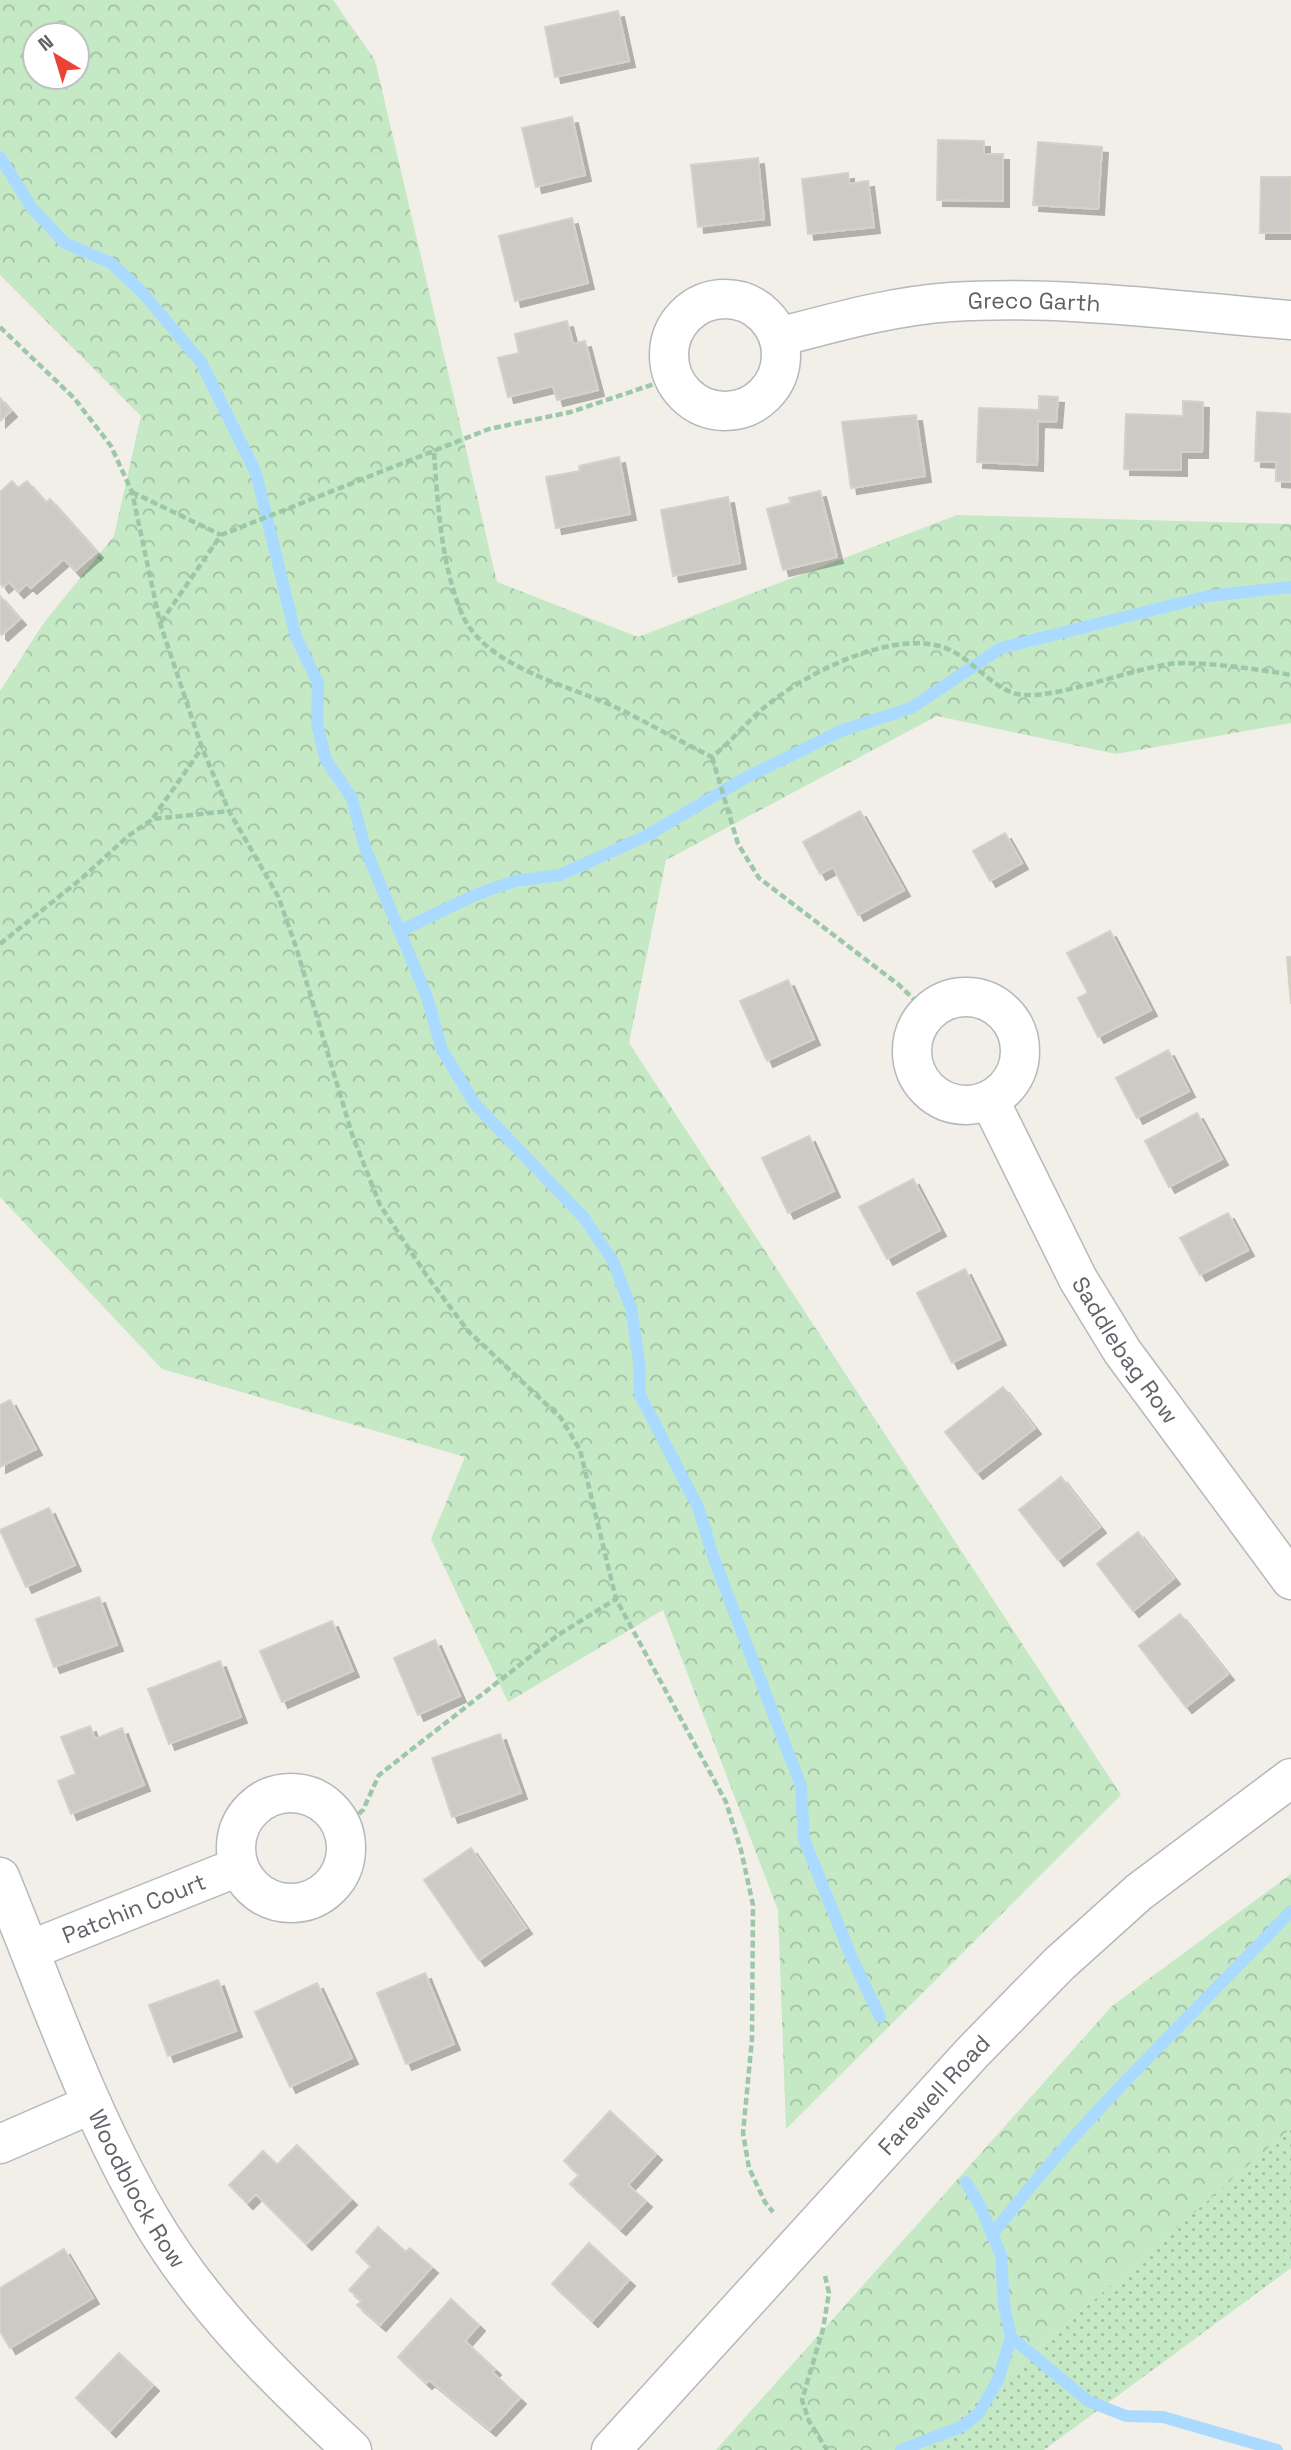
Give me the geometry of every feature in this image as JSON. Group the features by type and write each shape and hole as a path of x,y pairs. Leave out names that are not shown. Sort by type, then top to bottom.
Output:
{"street":[{"path":"716,299 736,299 755,306 770,320 779,337 782,356 778,375 768,392 754,404 735,410 707,408 683,394 673,378 669,345 684,316 697,306 716,299"},
{"name":"Greco Garth","path":"779,337 869,313 950,302 1043,300 1291,320"},
{"path":"968,996 989,1001 1008,1015 1020,1039 1020,1063 1009,1086 990,1101 972,1106 955,1105 935,1097 919,1080 911,1054 915,1031 927,1013 947,999 968,996"},
{"name":"Saddlebag Row","path":"990,1101 1078,1279 1122,1351 1291,1580"},
{"name":"Farewell Road","path":"611,2450 972,2053 1059,1964 1139,1892 1291,1778"},
{"path":"281,1793 300,1793 318,1799 333,1811 343,1828 346,1845 344,1863 325,1891 310,1900 292,1903 275,1901 259,1894 247,1882 238,1867 234,1848 238,1829 247,1812 262,1800 281,1793"},
{"name":"Patchin Court","path":"30,1950 238,1867"},
{"name":"Woodblock Row","path":"0,1877 92,2104 147,2214 196,2286 287,2389 352,2450"},
{"path":"0,2144 92,2104"}],"path":[{"path":"0,327 74,398 111,446 132,492 160,622 202,748 229,811 278,896 352,1134 380,1205 427,1276 468,1331 561,1418 580,1450 616,1599 705,1758 726,1802 741,1850 753,1905 755,1959 743,2133 749,2168 765,2202 825,2275 829,2293 802,2400 809,2421 827,2450"},
{"path":"160,622 221,535 489,429 570,412 673,378"},
{"path":"434,453 439,516 448,568 463,617 482,640 513,664 612,706 712,757 724,806 738,844 759,878 898,985 927,1013"},
{"path":"132,492 221,535"},
{"path":"712,757 766,705 855,656 890,645 926,643 952,650 999,685 1022,695 1052,691 1174,663 1291,675"},
{"path":"0,944 82,879 128,836 153,819 202,748"},
{"path":"153,819 229,811"},
{"path":"343,1828 363,1810 379,1775 558,1634 616,1599"}],"green space":[{"path":"0,0 333,0 375,60 497,582 638,637 957,515 1291,524 1291,723 1116,754 937,716 666,860 629,1043 1121,1795 786,2129 778,1910 663,1610 508,1702 431,1539 465,1457 162,1369 0,1197 0,691 43,624 114,536 141,416 0,275"},
{"path":"1291,1874 1291,2128 922,2450 716,2450 1112,2006"},
{"path":"1291,2128 1291,2268 1044,2450 922,2450"}],"building":[{"path":"618,11 629,61 555,77 545,27"},
{"path":"572,117 585,175 536,187 522,128"},
{"path":"938,140 984,141 984,154 1003,154 1003,201 937,200"},
{"path":"1038,142 1102,147 1098,209 1033,205"},
{"path":"758,158 764,219 698,227 691,165"},
{"path":"848,173 849,184 868,181 874,227 808,234 802,179"},
{"path":"1261,177 1291,177 1291,233 1260,233"},
{"path":"572,218 588,283 515,301 499,236"},
{"path":"567,321 573,344 585,341 598,390 557,400 553,386 508,397 498,358 519,353 515,334"},
{"path":"1039,396 1058,397 1056,422 1038,421 1037,465 977,462 979,408 1039,410"},
{"path":"0,398 11,411 0,421"},
{"path":"1183,401 1203,402 1202,452 1181,452 1181,470 1124,469 1126,414 1183,416"},
{"path":"1257,412 1291,414 1291,482 1276,481 1276,462 1255,461"},
{"path":"916,415 925,476 851,488 842,422"},
{"path":"619,457 630,514 556,528 546,477 580,471 579,466"},
{"path":"12,481 18,488 27,481 46,503 50,499 97,552 75,571 64,559 31,588 27,584 18,592 9,582 3,587 0,583 0,492"},
{"path":"820,491 837,557 783,570 767,509 791,503 789,498"},
{"path":"728,497 740,563 673,576 661,510"},
{"path":"0,596 20,619 2,635 0,633"},
{"path":"860,811 904,890 858,915 833,867 820,874 803,842"},
{"path":"1005,833 1022,863 990,881 973,851"},
{"path":"1110,931 1151,1010 1098,1037 1078,998 1088,993 1067,953"},
{"path":"1287,957 1291,957 1291,1004"},
{"path":"788,980 814,1039 767,1061 740,1001"},
{"path":"1168,1050 1189,1091 1137,1118 1116,1078"},
{"path":"1197,1113 1222,1159 1169,1187 1145,1141"},
{"path":"809,1136 834,1191 788,1213 762,1158"},
{"path":"913,1179 940,1230 887,1259 859,1207"},
{"path":"1228,1213 1248,1250 1200,1275 1180,1238"},
{"path":"965,1269 1000,1339 952,1363 917,1293"},
{"path":"1003,1387 1035,1428 977,1473 945,1432"},
{"path":"10,1400 36,1449 0,1467 0,1405"},
{"path":"1061,1477 1100,1527 1058,1560 1019,1510"},
{"path":"49,1508 75,1565 26,1587 0,1530"},
{"path":"1138,1532 1174,1578 1133,1611 1097,1564"},
{"path":"99,1597 117,1645 54,1667 36,1619"},
{"path":"1180,1614 1228,1674 1186,1707 1139,1646"},
{"path":"332,1621 353,1671 282,1702 260,1651"},
{"path":"435,1640 460,1696 418,1715 394,1658"},
{"path":"220,1661 241,1717 169,1744 148,1689"},
{"path":"90,1726 95,1739 122,1728 144,1785 71,1814 58,1781 76,1774 61,1737"},
{"path":"500,1734 521,1793 452,1817 432,1758"},
{"path":"471,1848 526,1928 479,1960 424,1880"},
{"path":"425,1973 454,2044 406,2064 377,1993"},
{"path":"218,1980 236,2031 168,2056 149,2005"},
{"path":"317,1983 352,2058 290,2087 255,2012"},
{"path":"610,2111 656,2154 628,2185 646,2201 620,2229 570,2184 579,2175 564,2161"},
{"path":"297,2145 351,2199 306,2244 256,2194 247,2203 229,2185 263,2151 277,2165"},
{"path":"378,2227 406,2252 410,2248 432,2267 380,2325 357,2305 362,2301 349,2290 371,2266 356,2252"},
{"path":"589,2243 629,2280 592,2321 552,2284"},
{"path":"64,2249 93,2298 10,2348 0,2331 0,2288"},
{"path":"451,2299 479,2325 465,2341 495,2369 492,2372 520,2398 490,2430 429,2380 426,2383 398,2357"},
{"path":"119,2353 153,2385 110,2431 76,2398"}],"waterway":[{"path":"0,157 32,208 65,243 111,263 142,292 201,362 256,473 296,637 318,683 317,724 326,760 352,798 365,848 427,997 442,1050 475,1104 584,1218 613,1261 631,1308 639,1361 640,1395 698,1507 714,1559 801,1786 804,1839 851,1956 880,2017"},
{"path":"400,931 475,895 515,881 560,875 646,836 747,777 843,730 911,708 1001,648 1209,596 1291,587"},
{"path":"992,2235 1099,2109 1291,1911"},
{"path":"901,2450 963,2426 979,2413 998,2380 1011,2337 1004,2305 1001,2255 980,2206 966,2182"},
{"path":"1011,2337 1088,2401 1126,2416 1163,2417 1277,2450"}]}
